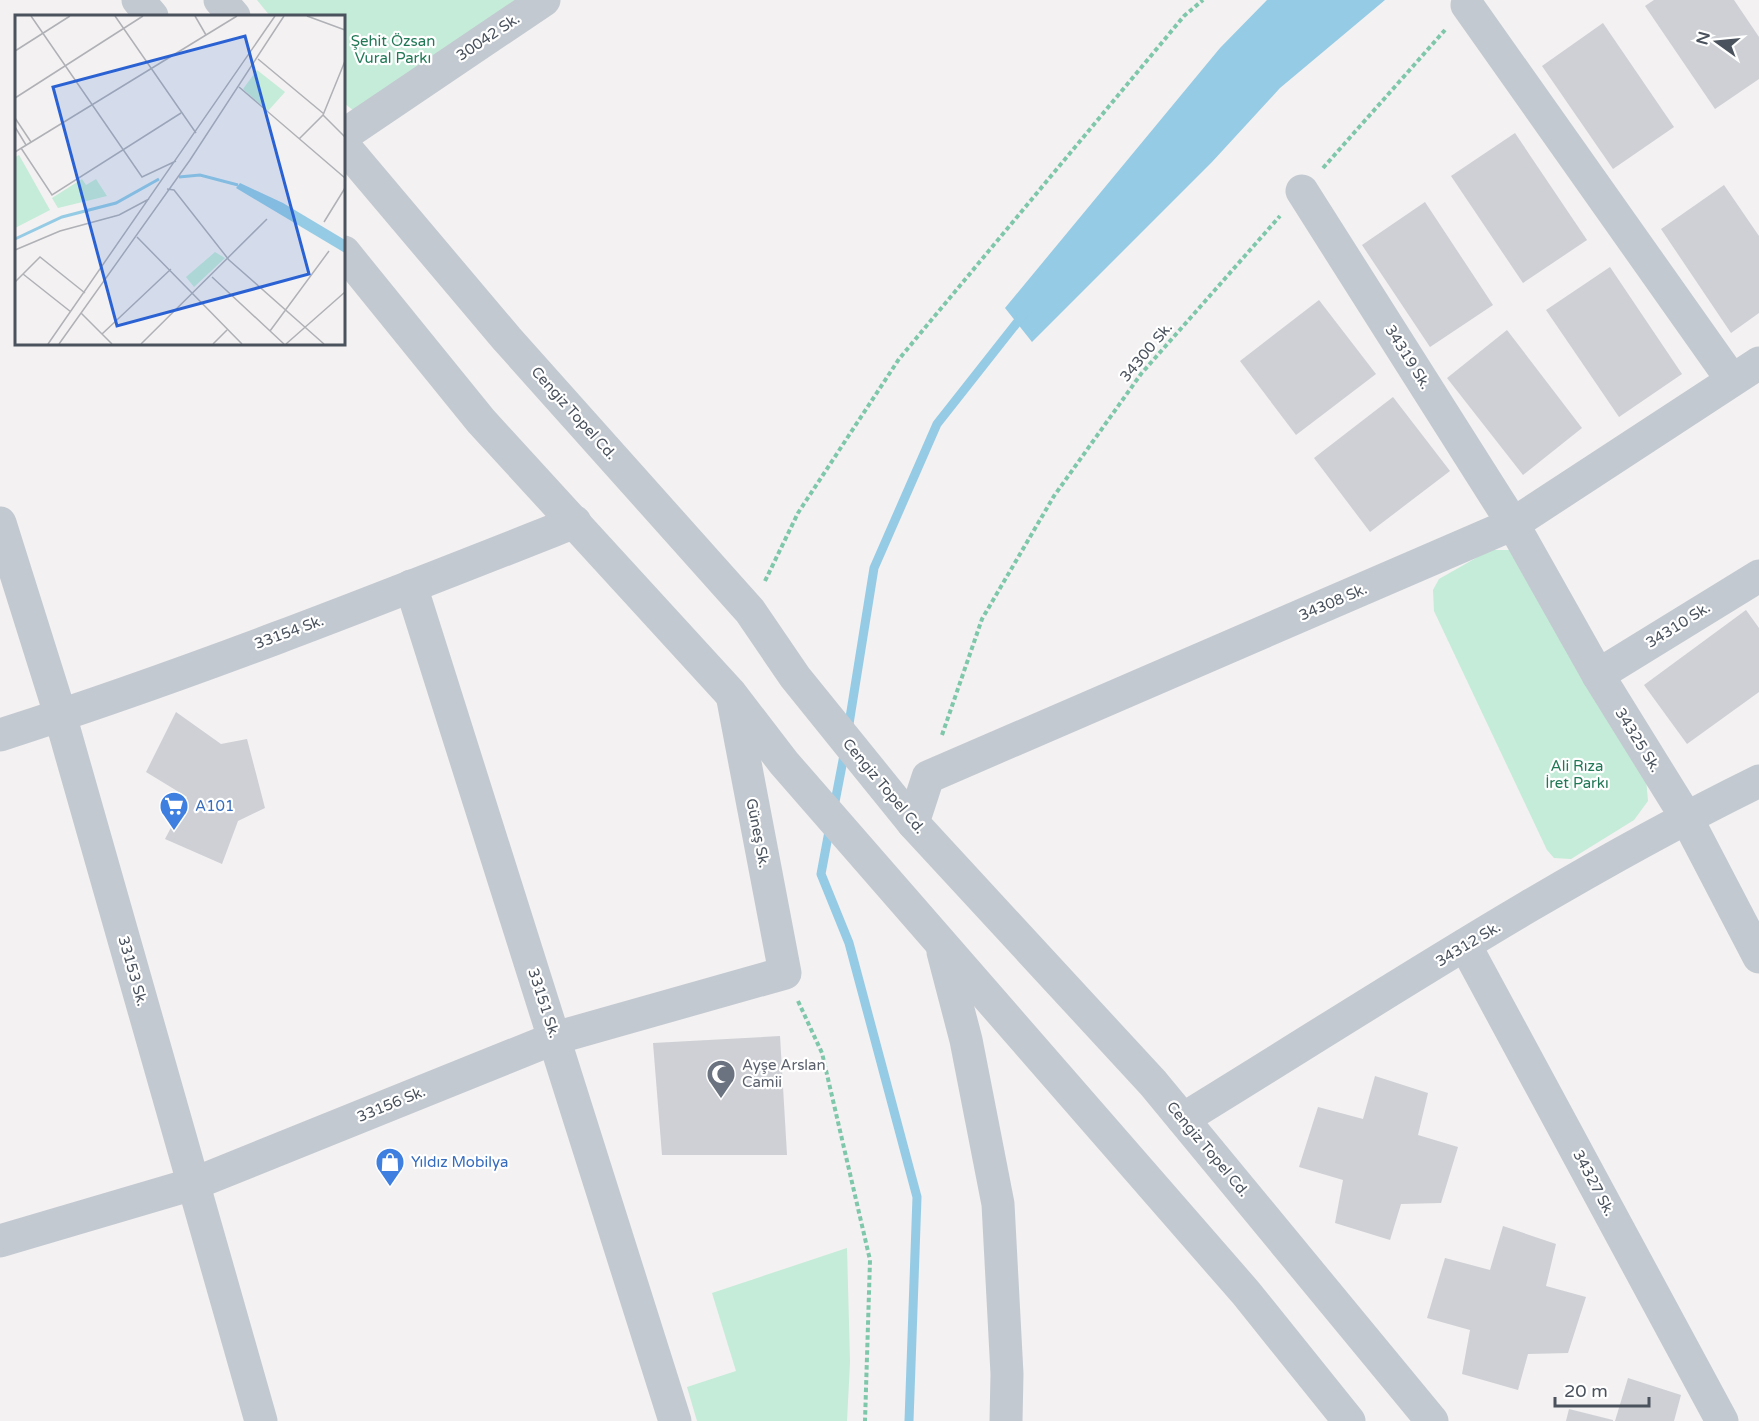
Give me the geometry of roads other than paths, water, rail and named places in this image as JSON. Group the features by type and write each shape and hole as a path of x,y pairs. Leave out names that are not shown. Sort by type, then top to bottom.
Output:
{"street":[{"path":"138,0 151,15"},
{"path":"220,0 233,15"},
{"name":"30042 Sk.","path":"345,134 544,0"},
{"path":"1467,5 1746,372"},
{"name":"Cengiz Topel Cd.","path":"345,147 507,339 750,611 795,677 913,823 1153,1083 1432,1421"},
{"name":"34319 Sk.","path":"1302,191 1513,524"},
{"path":"345,253 481,421 731,694 784,763 1246,1293 1349,1421"},
{"name":"34308 Sk.","path":"913,823 928,777 1513,524 1746,372"},
{"name":"33154 Sk.","path":"0,735 60,716 411,586 575,522"},
{"name":"33153 Sk.","path":"0,523 60,716 261,1421"},
{"name":"34325 Sk.","path":"1513,524 1598,675 1686,817 1759,957"},
{"name":"34310 Sk.","path":"1598,675 1759,576"},
{"name":"33151 Sk.","path":"411,586 675,1421"},
{"name":"Güneş Sk.","path":"731,694 785,973"},
{"name":"34312 Sk.","path":"1183,1119 1466,945 1686,817 1759,782"},
{"path":"942,945 966,1040 998,1204 1007,1374 1006,1421"},
{"name":"34327 Sk.","path":"1466,945 1722,1421"},
{"name":"33156 Sk.","path":"0,1241 193,1184 555,1038 785,973"}],"water":[{"path":"1267,0 1385,0 1280,88 1212,162 1032,342 1005,308 1220,48"}],"waterway":[{"path":"848,730 874,568 937,424 1023,315"},
{"path":"834,807 845,750"},
{"path":"830,826 821,874 849,943 917,1197 909,1421"}],"place":[{"name":"A101","path":"174,832"},
{"name":"Ayşe Arslan Camii","path":"721,1100"},
{"name":"Yıldız Mobilya","path":"390,1188"}],"park label":[{"name":"Şehit Özsan Vural Parkı","path":"393,50"},
{"name":"Ali Rıza İret Parkı","path":"1577,774"}]}
